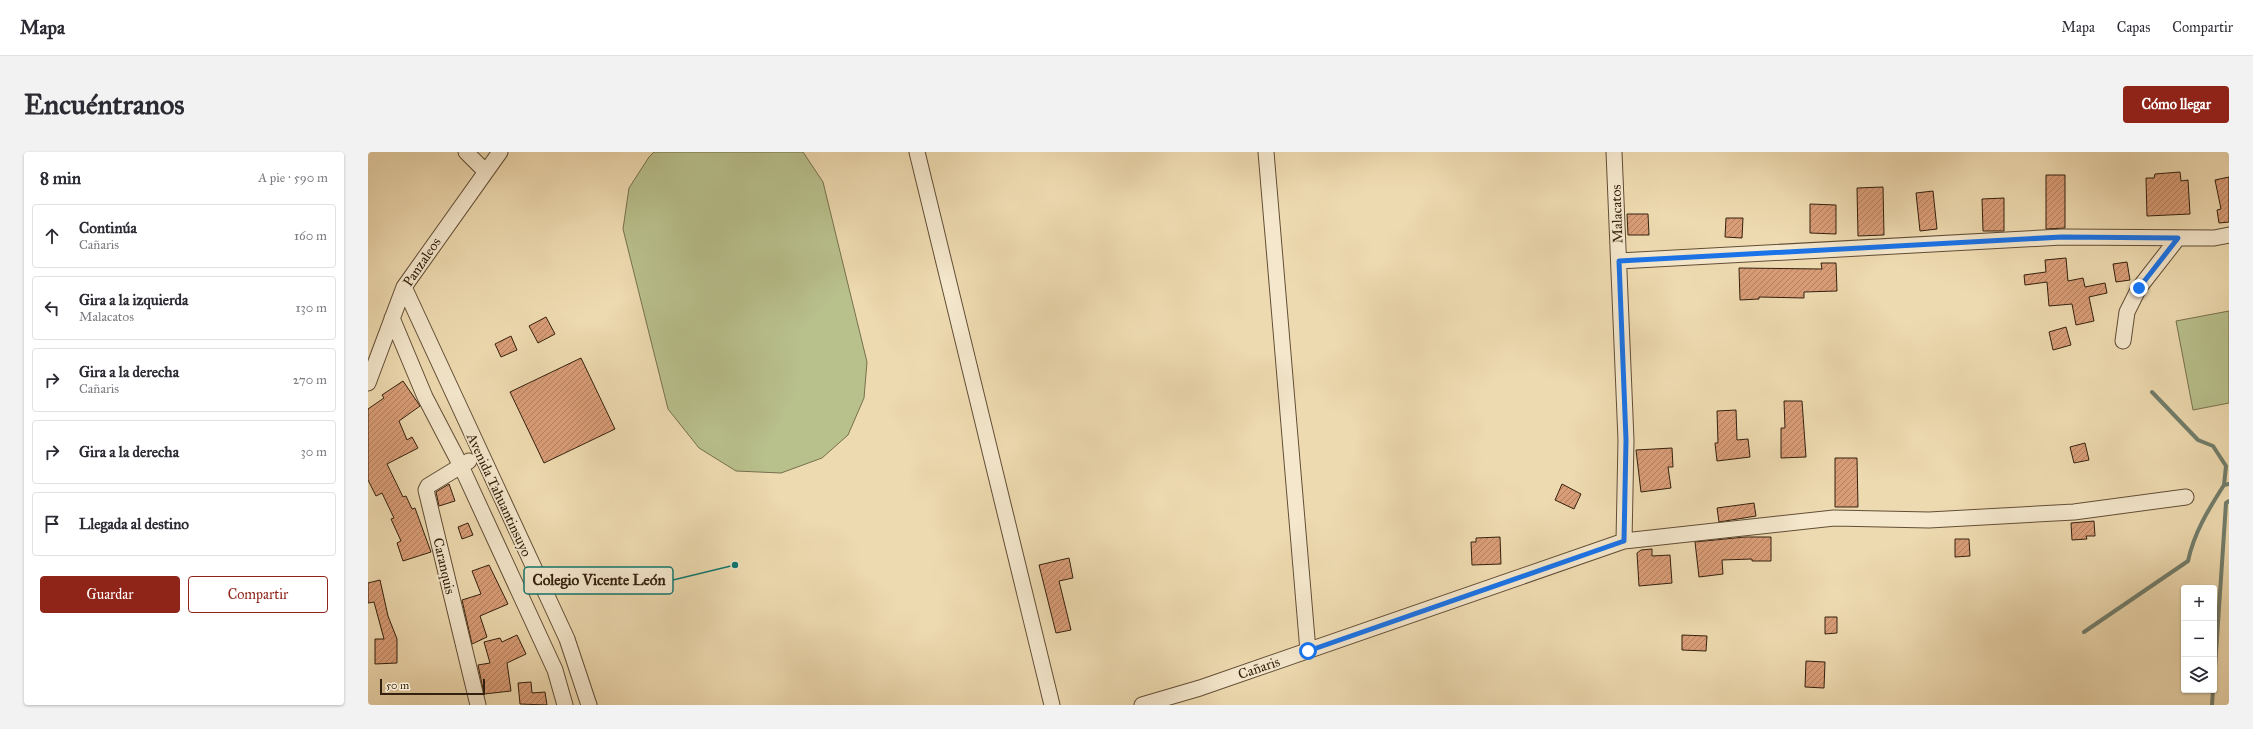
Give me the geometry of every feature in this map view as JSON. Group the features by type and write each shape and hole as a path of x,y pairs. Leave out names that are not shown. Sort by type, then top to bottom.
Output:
{"street":[{"path":"466,152 485,171"},
{"name":"Panzaleos","path":"368,384 404,287 485,171 500,152"},
{"path":"917,152 1052,705"},
{"path":"1266,152 1308,651"},
{"name":"Malacatos","path":"1614,152 1626,440 1624,541"},
{"path":"1619,261 2062,237 2214,238 2229,235"},
{"path":"2124,341 2127,312 2139,288 2178,238"},
{"name":"Avenida Tahuantinsuyo","path":"404,287 480,454 567,639 589,705"},
{"name":"Avenida Tahuantinsuyo","path":"392,318 425,397 461,466 555,670 565,705"},
{"name":"Caranquis","path":"478,705 426,490 428,486 480,454"},
{"name":"Cañaris","path":"1142,705 1200,688 1624,541 1834,518 1929,520 2074,512 2186,497"}],"green space":[{"path":"654,152 803,152 823,182 867,362 864,398 848,435 822,458 781,473 736,471 699,448 668,409 623,229 629,188 649,157"},
{"path":"2229,311 2229,403 2193,410 2176,321"}],"building":[{"path":"2180,172 2181,181 2188,180 2190,214 2147,216 2146,178 2154,178 2155,174"},
{"path":"2046,175 2065,175 2065,228 2046,229"},
{"path":"2229,177 2229,222 2219,223 2217,210 2221,209 2215,180"},
{"path":"1883,187 1884,235 1858,236 1857,188"},
{"path":"1933,191 1937,229 1920,231 1916,193"},
{"path":"2004,198 2004,231 1983,231 1982,199"},
{"path":"1810,204 1836,205 1836,234 1810,233"},
{"path":"1627,214 1648,214 1649,235 1628,235"},
{"path":"1726,218 1743,218 1742,238 1725,237"},
{"path":"2066,258 2068,281 2083,278 2085,287 2105,283 2107,293 2089,297 2094,321 2076,325 2072,304 2049,306 2047,282 2025,285 2024,275 2046,272 2045,260"},
{"path":"2127,262 2130,280 2116,282 2113,264"},
{"path":"1821,263 1836,263 1837,291 1804,292 1804,298 1759,297 1759,299 1740,300 1739,268 1822,269"},
{"path":"546,317 555,334 538,343 529,326"},
{"path":"2066,327 2071,345 2053,350 2049,332"},
{"path":"511,336 517,350 501,357 495,344"},
{"path":"581,358 615,429 544,463 510,392"},
{"path":"403,381 420,406 399,421 407,440 412,437 418,448 387,464 403,497 406,496 412,509 415,508 431,552 403,561 397,543 401,541 391,519 394,518 382,493 376,496 368,480 368,409 384,398 382,395"},
{"path":"1784,401 1802,401 1806,457 1781,458 1781,428 1785,428"},
{"path":"1736,410 1737,440 1748,439 1750,457 1717,461 1715,443 1718,443 1717,411"},
{"path":"2085,443 2089,460 2074,463 2070,447"},
{"path":"1672,448 1673,467 1668,467 1671,488 1641,492 1636,450"},
{"path":"1835,458 1857,458 1858,507 1835,507"},
{"path":"449,484 455,501 439,506 436,492"},
{"path":"1562,484 1581,494 1574,509 1555,500"},
{"path":"1754,503 1756,516 1719,522 1717,508"},
{"path":"2094,521 2095,536 2086,536 2087,539 2072,540 2071,523"},
{"path":"468,523 473,535 462,539 458,527"},
{"path":"1500,537 1501,564 1472,565 1471,542 1476,542 1476,538"},
{"path":"1745,537 1771,537 1771,561 1752,561 1752,559 1722,560 1723,574 1699,577 1695,542"},
{"path":"1955,539 1969,539 1970,556 1955,557"},
{"path":"1652,549 1652,556 1670,555 1672,583 1639,586 1637,553 1641,550"},
{"path":"1069,558 1073,578 1059,581 1071,630 1056,633 1039,565"},
{"path":"489,565 508,604 480,616 487,637 472,644 462,600 481,594 472,571"},
{"path":"380,580 388,616 397,639 397,663 375,664 375,639 384,639 374,602 368,603 368,583"},
{"path":"1825,617 1837,617 1837,633 1825,634"},
{"path":"517,635 526,654 507,663 511,691 484,694 478,665 490,663 484,642 500,638 502,642"},
{"path":"1682,635 1707,636 1706,651 1682,650"},
{"path":"1806,661 1825,662 1824,688 1805,687"},
{"path":"531,682 532,693 545,692 547,705 520,704 518,683"}],"waterway":[{"path":"2152,392 2198,440 2213,446 2226,466 2224,485 2229,484"},
{"path":"2084,632 2188,561 2198,531 2224,485"},
{"path":"2216,657 2226,503 2229,501"},
{"path":"2212,705 2213,693"}],"place":[{"name":"Colegio Vicente León","path":"735,565"}],"route":[{"path":"1308,651 1624,541 1626,440 1619,261 2062,237 2178,238 2151,270 2139,288"}]}
